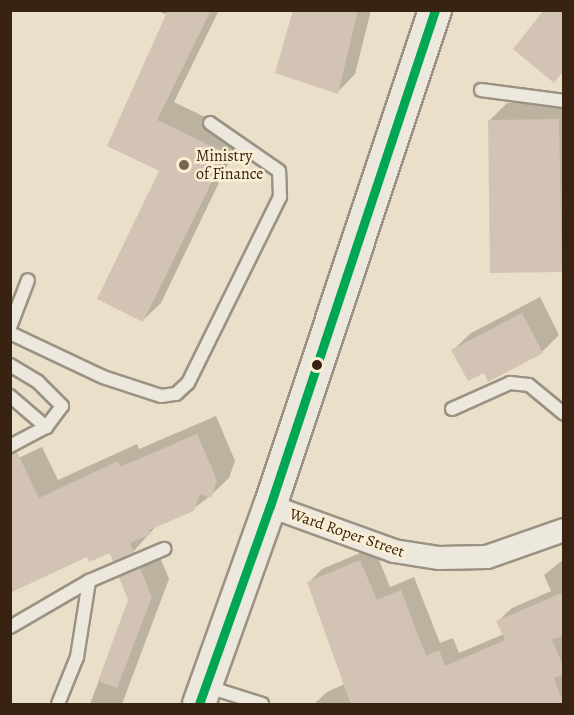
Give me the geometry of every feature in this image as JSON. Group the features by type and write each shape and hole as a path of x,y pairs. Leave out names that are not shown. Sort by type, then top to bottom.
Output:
{"main road":[{"path":"201,695 270,506 435,10"}],"street":[{"name":"Ward Roper Street","path":"270,506 393,551 439,558 487,557 564,530"}],"lane":[{"path":"482,90 564,101"},
{"path":"10,333 103,377 161,396 176,394 188,383 281,191 279,171 210,123"},
{"path":"10,327 28,280"},
{"path":"10,366 38,382 59,400 62,410 46,427 10,446"},
{"path":"452,409 510,383 529,385 564,414"},
{"path":"10,396 46,427"},
{"path":"10,627 89,581 164,549"},
{"path":"58,705 77,657 89,581"},
{"path":"201,695 262,705"}],"building":[{"name":"Ministry of Finance","path":"168,10 211,10 157,120 226,153 143,322 97,299 159,171 107,146"},
{"path":"293,10 358,10 338,94 275,73"},
{"path":"544,10 564,10 564,70 554,83 513,49"},
{"path":"559,119 562,272 490,273 488,120"},
{"path":"522,313 543,353 488,382 484,373 468,381 451,350"},
{"path":"197,434 217,480 211,498 200,494 194,511 149,530 151,534 130,543 134,553 113,562 110,553 89,562 87,557 10,593 10,454 17,452 39,498 118,461 120,467"},
{"path":"360,560 377,600 401,590 426,656 439,650 445,666 505,640 496,621 564,592 564,635 552,640 564,668 564,674 554,678 564,705 351,705 307,582"},
{"path":"140,568 152,597 117,688 98,681 128,600 119,577"}],"transit line":[{"path":"199,704 270,506 435,10"}],"place":[{"name":"Ministry of Finance","path":"184,165"}]}
